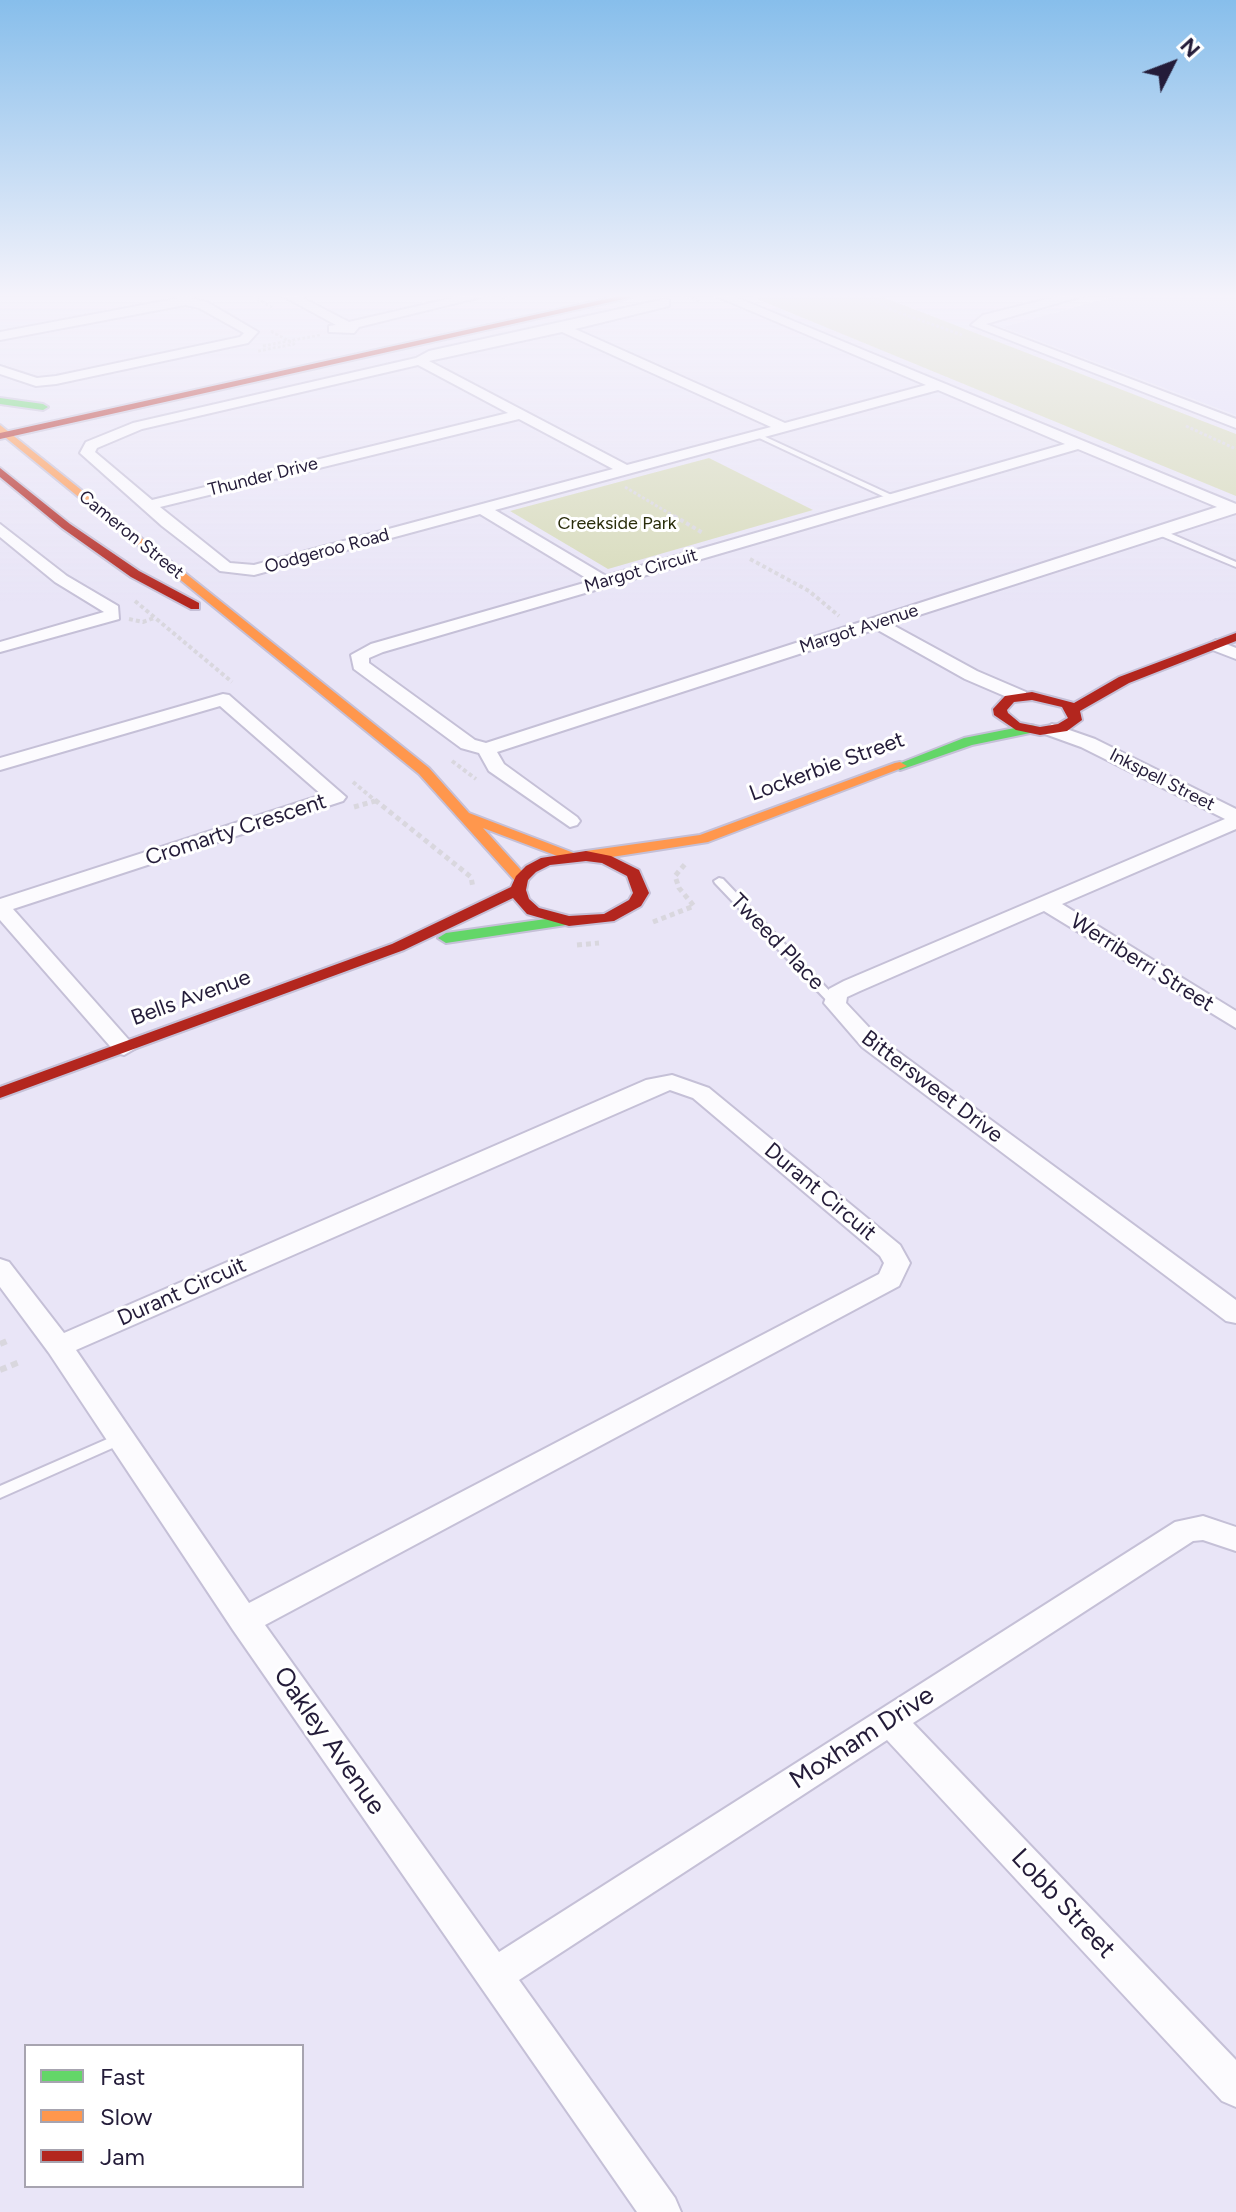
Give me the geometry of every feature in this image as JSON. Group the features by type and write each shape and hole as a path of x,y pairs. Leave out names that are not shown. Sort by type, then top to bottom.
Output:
{"street":[{"path":"0,417 82,397"},
{"path":"3,433 178,397"},
{"name":"Oodgeroo Road","path":"260,397 147,423 91,445 87,453 167,523 226,568 254,570 898,397"},
{"path":"486,397 627,471"},
{"path":"717,397 785,428"},
{"path":"966,397 1233,508"},
{"path":"1166,397 1236,424"},
{"path":"0,401 43,407"},
{"path":"32,454 57,439 139,406"},
{"name":"Thunder Drive","path":"149,505 518,415"},
{"name":"Cameron Street","path":"3,433 424,771 520,884 522,901 533,911 569,921"},
{"name":"Margot Circuit","path":"486,749 468,744 360,665 360,655 1079,444"},
{"name":"Cameron Street","path":"0,471 135,574 262,642"},
{"path":"0,483 29,495"},
{"name":"Margot Avenue","path":"486,749 1233,508"},
{"path":"484,510 604,582"},
{"path":"0,529 61,579 112,610 113,615 0,647"},
{"path":"877,623 971,675 988,695 1008,705 1016,726 1052,730 1124,680"},
{"path":"969,741 1008,705 1124,680 1236,637"},
{"path":"1216,645 1236,654"},
{"path":"1045,697 1074,715 1088,743"},
{"name":"Cromarty Crescent","path":"0,764 223,699 336,797 0,906"},
{"path":"969,741 1030,729"},
{"name":"Inkspell Street","path":"1052,730 1088,743 1236,820"},
{"name":"Lockerbie Street","path":"703,839 969,741"},
{"path":"486,749 496,767 570,821"},
{"path":"461,814 579,856 652,875"},
{"path":"835,1003 837,994 852,986 1236,820"},
{"path":"398,947 520,884 546,861 703,839"},
{"path":"398,947 493,929 598,920 623,912 635,903 652,875 703,839"},
{"name":"Werriberri Street","path":"1047,904 1236,1021"},
{"path":"0,906 124,1048"},
{"name":"Bells Avenue","path":"0,1093 398,947"},
{"name":"Bittersweet Drive","path":"835,1003 870,1042 1236,1314"},
{"name":"Durant Circuit","path":"59,1346 640,1091 672,1082 701,1093 891,1251 897,1263 890,1280 244,1621"},
{"name":"Oakley Avenue","path":"0,1268 59,1346 244,1621 661,2212"},
{"name":"Moxham Drive","path":"496,1975 1186,1530 1203,1528 1236,1539"},
{"name":"Lobb Street","path":"889,1720 1236,2088"}],"lane":[{"path":"757,435 894,498"},
{"path":"1157,531 1236,565"},
{"name":"Tweed Place","path":"719,881 835,1003"},
{"path":"0,1492 121,1438"}],"path":[{"path":"0,1344 9,1340"},
{"path":"0,1370 22,1361"}],"shaded area":[{"path":"1189,397 1236,397 1236,415"}],"green space":[{"path":"996,397 1141,397 1236,434 1236,496"},
{"name":"Creekside Park","path":"709,458 813,510 608,569 510,511"}],"traffic: fast":[{"path":"0,401 43,407"},
{"path":"900,766 969,741 1030,729"},
{"path":"446,938 560,922"}],"traffic: slow":[{"path":"0,428 424,771 521,879"},
{"path":"586,856 703,839 900,766"},
{"path":"469,817 573,857"}],"traffic: jam":[{"path":"0,436 175,397"},
{"path":"0,471 66,526 135,574 195,606"},
{"path":"1073,709 1124,680 1236,637"},
{"path":"1032,696 1067,704 1073,709 1075,720 1062,728 1040,731 1016,726 1001,715 1000,709 1010,699 1032,696"},
{"path":"586,856 606,859 634,873 641,893 635,903 608,918 569,921 533,911 522,901 518,890 521,879 531,869 546,861 586,856"},
{"path":"0,1093 398,947 518,890"}]}
